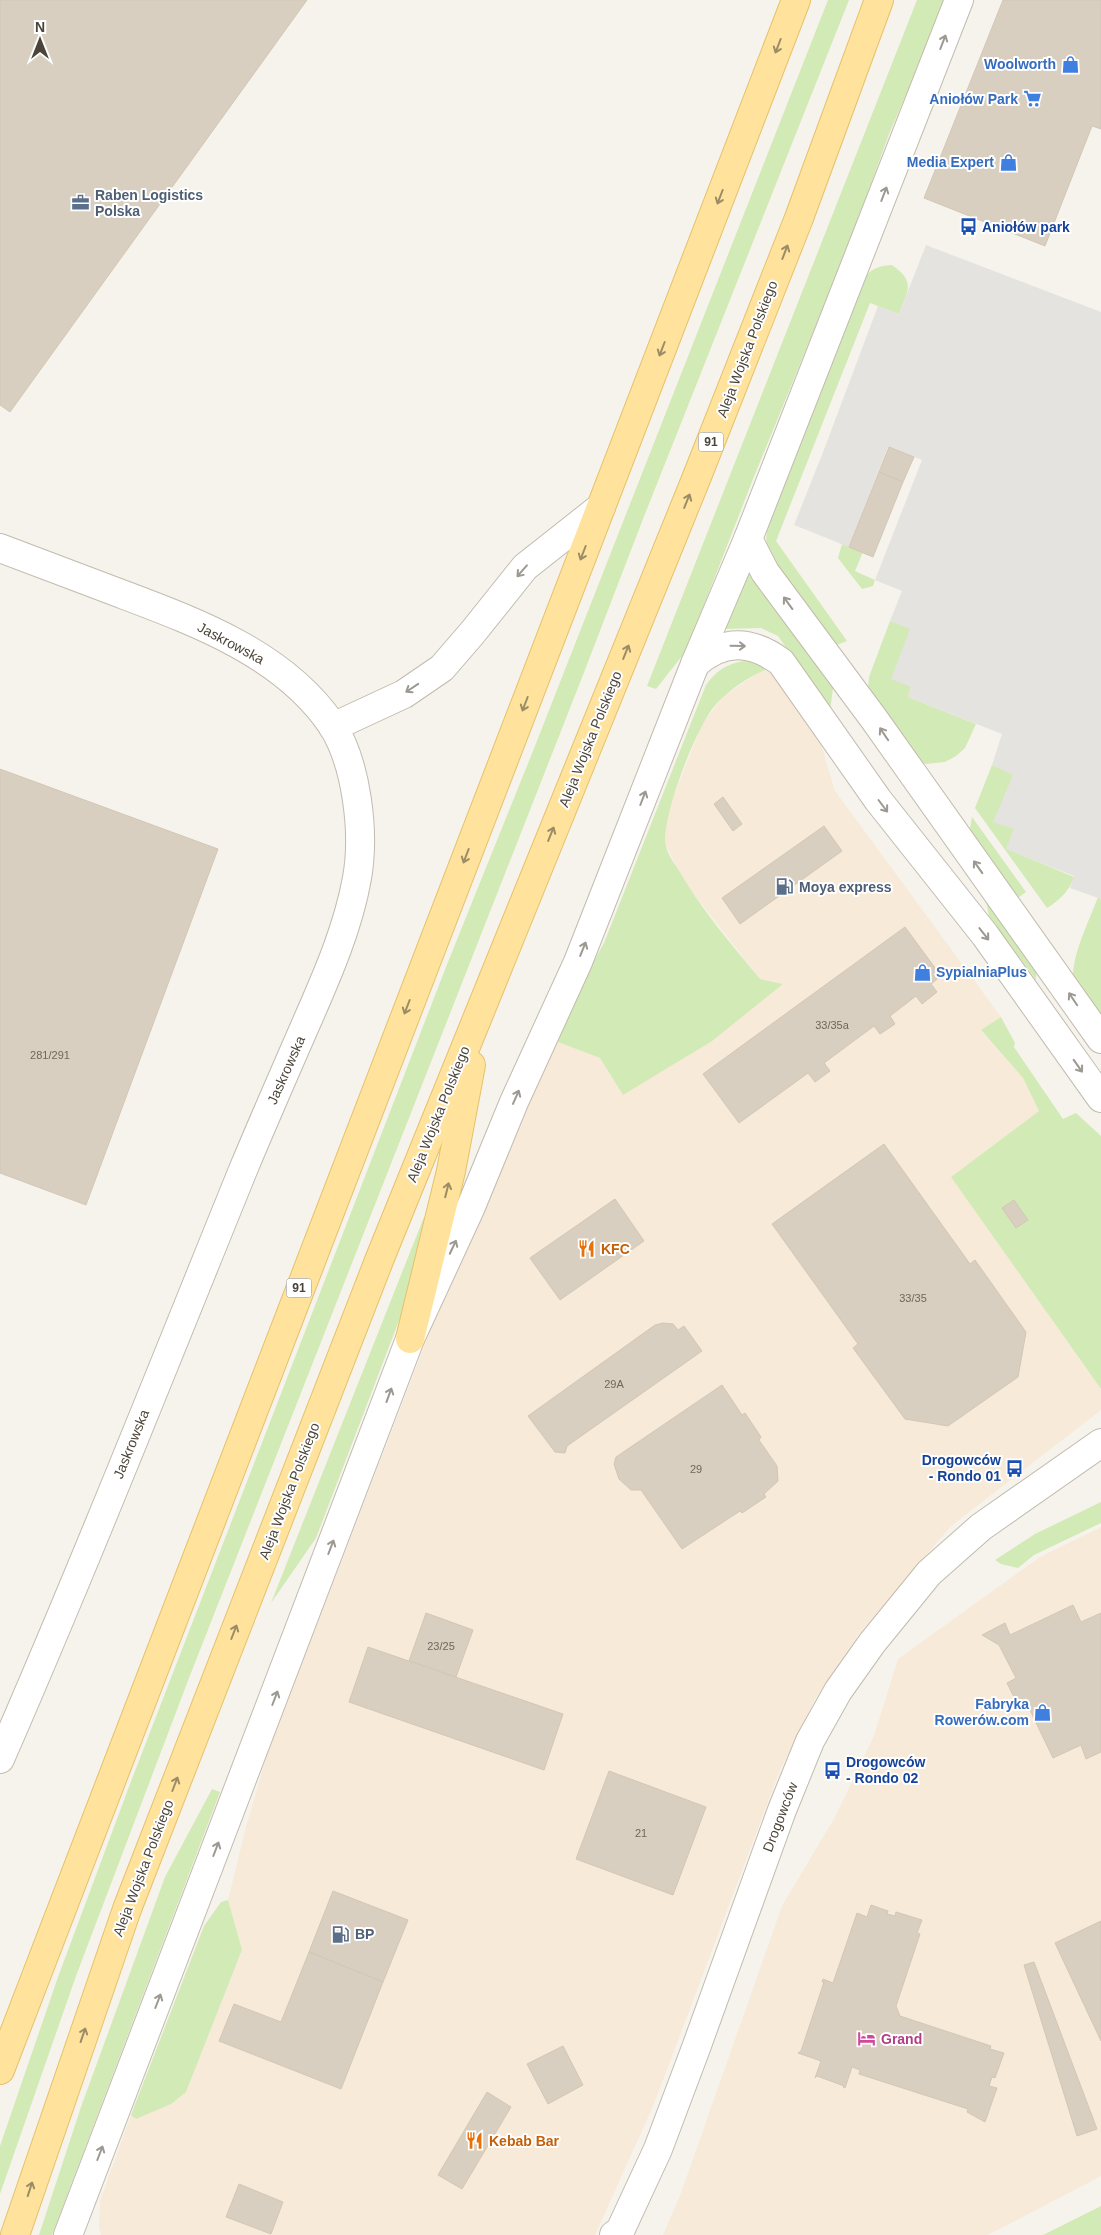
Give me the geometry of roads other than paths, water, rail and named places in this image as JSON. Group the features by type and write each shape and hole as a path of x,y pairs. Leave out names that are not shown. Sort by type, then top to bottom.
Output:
{"main road":[{"name":"91","path":"0,2070 796,0"},
{"name":"Aleja Wojska Polskiego","path":"15,2235 127,1909 380,1258 696,479 799,218 879,0"},
{"path":"410,1339 451,1172 481,1007"}],"street":[{"path":"68,2235 410,1339 470,1209 514,1102 578,962 695,664 748,539 959,0"},
{"path":"333,727 404,694 442,668 525,567 601,507"},
{"path":"748,539 765,572 874,719 1101,1039"},
{"name":"Jaskrowska","path":"0,548 180,616 260,656 303,691 333,727 349,764 359,816 360,847 358,874 349,915 325,980 258,1134 0,1759"},
{"path":"695,664 715,650 738,645 754,647 768,653 781,662 878,800 985,935 1101,1098"},
{"name":"Drogowców","path":"618,2234 661,2139 782,1810 810,1741 838,1691 872,1643 929,1573 981,1527 1101,1443"},
{"name":"Drogowców","path":"1051,1478 1101,1457"},
{"path":"82,2198 90,2235"}],"place":[{"name":"Woolworth","path":"1070,64"},
{"name":"Aniołów Park","path":"1032,99"},
{"name":"Media Expert","path":"1008,162"},
{"name":"Raben Logistics Polska","path":"81,203"},
{"name":"Aniołów park","path":"968,227"},
{"name":"Moya express","path":"785,887"},
{"name":"SypialniaPlus","path":"922,972"},
{"name":"KFC","path":"587,1249"},
{"name":"Drogowców - Rondo 01","path":"1015,1468"},
{"name":"Fabryka Rowerów.com","path":"1043,1712"},
{"name":"Drogowców - Rondo 02","path":"832,1770"},
{"name":"BP","path":"341,1934"},
{"name":"Grand","path":"867,2039"},
{"name":"Kebab Bar","path":"475,2141"}]}
